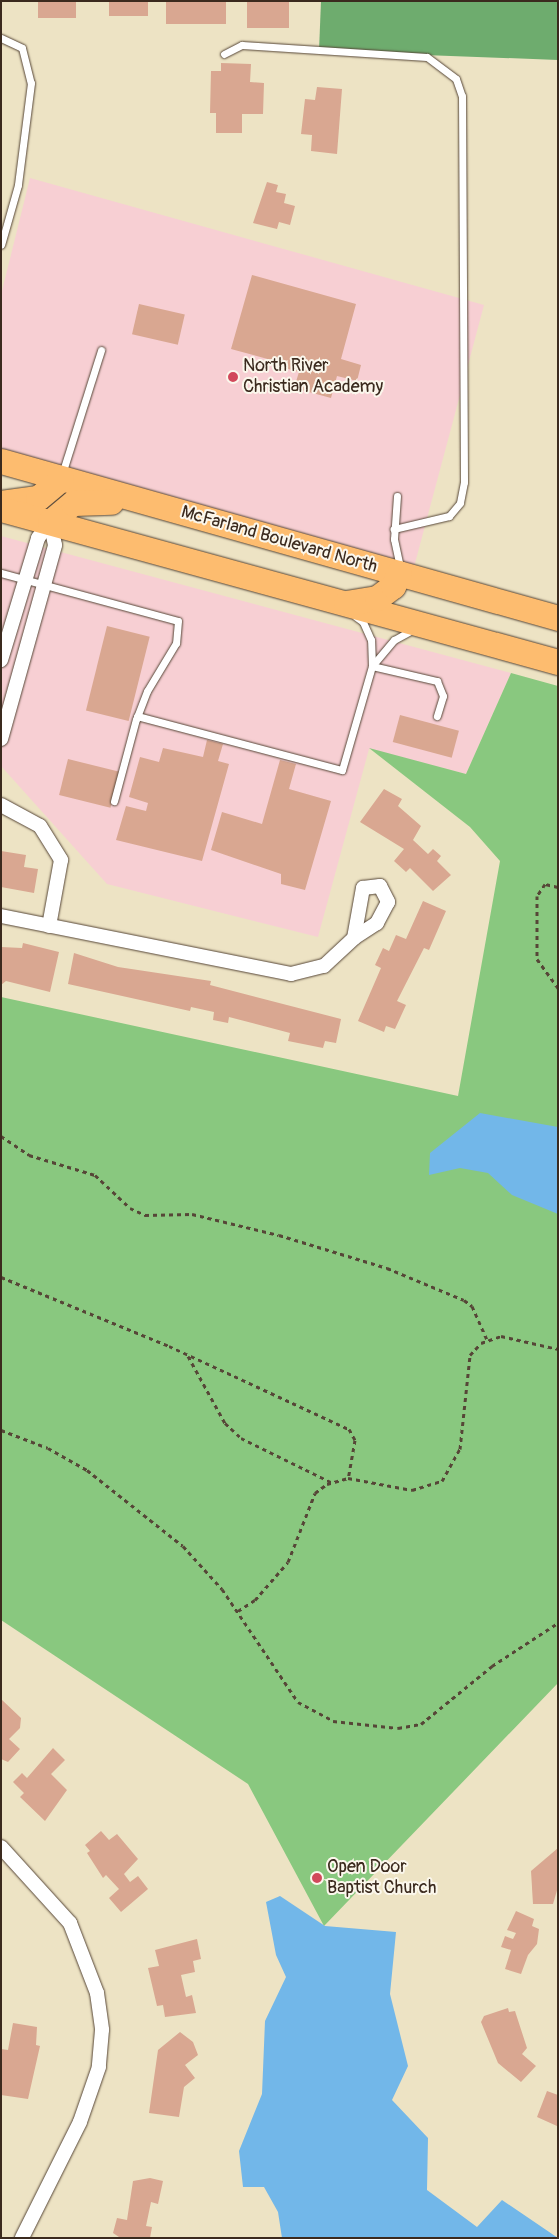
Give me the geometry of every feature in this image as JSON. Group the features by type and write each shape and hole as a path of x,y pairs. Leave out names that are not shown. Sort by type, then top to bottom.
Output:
{"highway":[{"name":"McFarland Boulevard North","path":"1,462 558,618"},
{"path":"1,503 38,498 61,479"},
{"path":"50,522 64,508 82,501 158,506"},
{"path":"1,509 334,603 558,662"},
{"path":"334,603 377,598 399,573"}],"street":[{"path":"1,660 38,538 50,522"},
{"path":"1,739 55,545 50,522"},
{"path":"1,805 40,826 61,860 49,926"},
{"path":"1,916 291,974 324,966 354,938"},
{"path":"1,1847 70,1923 92,1975 102,2030 99,2067 80,2122 22,2238"}],"lane":[{"path":"1,38 22,48 32,83 32,106 1,246"},
{"path":"224,54 242,45 404,53 442,65 459,88 465,140 464,482 460,503 449,516 394,529"},
{"path":"61,479 101,350"},
{"path":"397,496 394,529 401,556 399,573"},
{"path":"1,573 44,587 178,621 176,643 137,716 114,801"},
{"path":"137,716 342,770 372,666 371,640 363,622 334,603"},
{"path":"372,666 394,640 420,626"},
{"path":"372,666 437,682 444,696 437,716"}],"path":[{"path":"558,887 545,884 537,896 537,959 558,988"},
{"path":"1,1136 29,1155 95,1175 130,1208 145,1214 192,1214 280,1236 387,1268 456,1296 472,1306 487,1339"},
{"path":"1,1277 188,1355 349,1429 355,1440 348,1478"},
{"path":"238,1611 255,1600 288,1562 315,1493 331,1482 348,1478 412,1490 442,1481 460,1449 470,1355 487,1339 501,1336 558,1349"},
{"path":"188,1355 226,1423 241,1438 331,1482"},
{"path":"1,1430 48,1448 87,1470 183,1546 222,1588 298,1702 333,1722 398,1728 421,1724 492,1666 558,1623"}],"shaded area":[{"name":"North River Christian Academy","path":"30,178 484,305 414,567 1,449 1,295"},
{"path":"1,536 511,673 466,774 369,749 318,937 107,884 1,766"}],"green space":[{"path":"321,1 558,1 558,60 319,51"},
{"path":"511,673 558,686 558,1683 324,1926 248,1784 1,1620 1,997 458,1096 500,861 470,827 369,748 466,774"}],"water":[{"path":"480,1113 558,1127 558,1214 512,1195 488,1173 460,1168 429,1175 430,1153"},
{"path":"280,1896 325,1926 396,1932 390,1994 408,2066 392,2100 428,2138 427,2190 477,2227 502,2200 558,2238 282,2238 278,2212 264,2187 243,2187 239,2151 262,2094 265,2021 286,1977 276,1955 266,1902"}],"building":[{"path":"38,1 76,1 76,18 38,18"},
{"path":"109,1 148,1 148,16 109,16"},
{"path":"166,1 226,1 226,24 166,24"},
{"path":"247,1 289,1 289,28 247,28"},
{"path":"221,63 251,64 250,82 264,83 263,114 242,114 242,133 216,133 216,113 210,113 211,71 221,71"},
{"path":"317,87 342,89 337,154 311,151 312,135 301,134 305,99 315,100"},
{"path":"267,182 278,185 276,192 286,194 284,203 295,206 290,225 279,222 277,229 253,223"},
{"path":"252,275 356,304 341,359 361,365 357,381 337,376 331,398 294,388 299,372 281,367 282,363 231,349"},
{"path":"139,304 185,315 178,345 132,334"},
{"path":"107,626 150,637 129,721 86,710"},
{"path":"400,715 459,731 452,758 393,742"},
{"path":"207,740 223,744 218,761 229,764 202,861 116,840 126,806 146,811 148,803 129,797 140,757 159,762 163,748 203,757"},
{"path":"68,759 119,772 110,808 59,795"},
{"path":"280,760 296,764 289,789 331,801 305,890 281,884 281,874 211,850 222,812 262,824"},
{"path":"384,789 402,799 398,806 421,826 413,840 428,854 433,849 441,856 437,861 451,875 433,891 410,868 406,872 394,861 404,849 360,822"},
{"path":"1,851 26,855 24,867 38,869 34,893 1,887"},
{"path":"423,901 446,911 429,950 424,948 397,1001 406,1005 395,1029 386,1026 384,1032 358,1021 381,968 375,965 383,948 389,951 396,935 406,939"},
{"path":"23,943 59,952 50,992 6,981 1,985 1,947 22,948"},
{"path":"74,953 118,967 211,981 210,985 341,1019 336,1043 325,1041 323,1048 288,1041 290,1033 229,1017 228,1023 213,1020 214,1012 191,1007 190,1011 68,984"},
{"path":"1,1699 21,1718 20,1728 9,1739 20,1749 8,1762 1,1759"},
{"path":"53,1748 65,1760 51,1774 67,1790 45,1821 20,1797 24,1793 13,1782 22,1773 27,1778"},
{"path":"101,1831 109,1840 117,1834 138,1859 124,1874 130,1882 138,1876 148,1889 121,1912 109,1898 119,1889 106,1875 103,1878 87,1853 90,1851 85,1845"},
{"path":"558,1848 558,1887 553,1904 533,1904 531,1871"},
{"path":"516,1911 534,1919 532,1926 539,1929 537,1944 528,1955 521,1974 505,1969 511,1950 501,1947 505,1936 513,1939 516,1933 507,1930"},
{"path":"197,1939 201,1959 193,1961 195,1972 181,1975 186,1997 192,1995 196,2013 165,2017 163,2005 157,2006 148,1968 159,1966 155,1950"},
{"path":"508,2008 509,2012 515,2011 527,2048 522,2054 536,2066 521,2082 498,2063 481,2022 484,2016"},
{"path":"13,2023 37,2027 36,2045 40,2046 28,2099 1,2095 1,2049 8,2050"},
{"path":"180,2032 193,2042 198,2055 185,2065 195,2078 184,2087 179,2117 149,2113 158,2050"},
{"path":"547,2091 558,2095 558,2134 557,2126 537,2117"},
{"path":"150,2178 163,2181 158,2204 151,2202 146,2226 152,2227 150,2238 119,2237 113,2233 117,2218 127,2220 133,2181"}],"place":[{"name":"North River Christian Academy","path":"233,377"},
{"name":"Open Door Baptist Church","path":"317,1878"}]}
